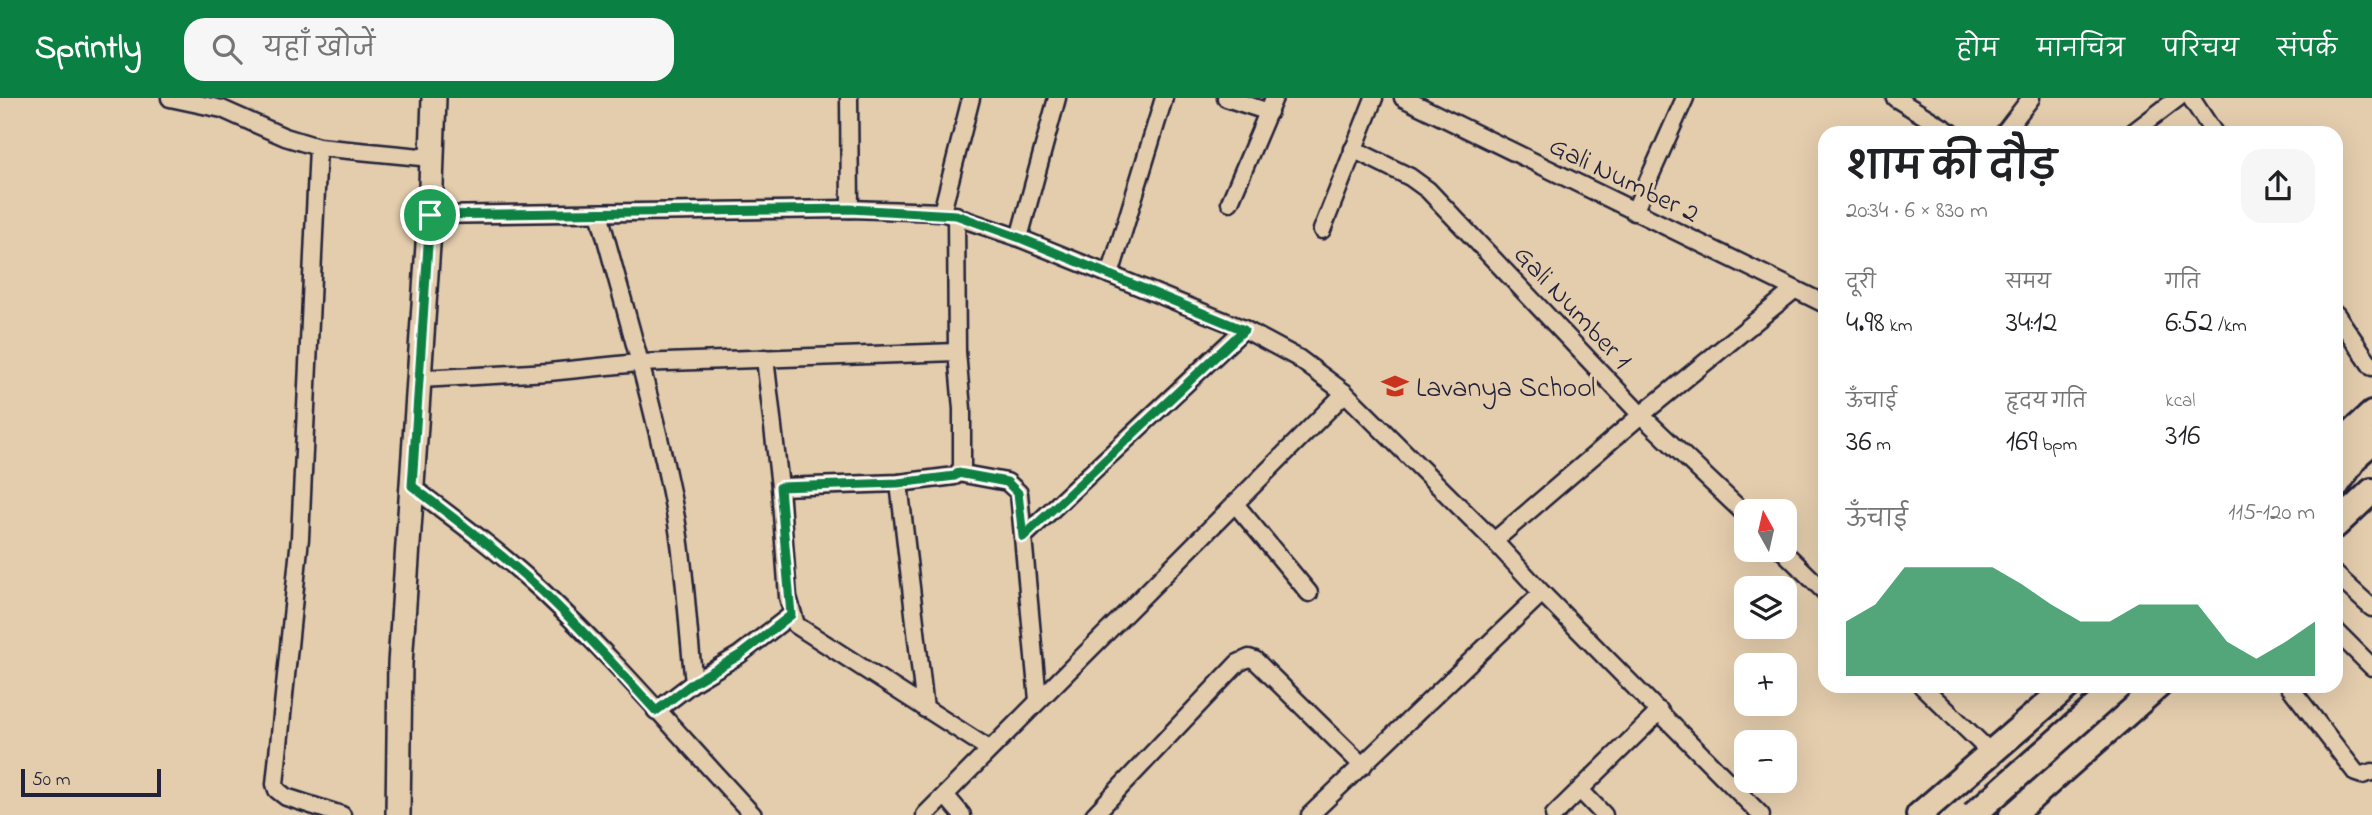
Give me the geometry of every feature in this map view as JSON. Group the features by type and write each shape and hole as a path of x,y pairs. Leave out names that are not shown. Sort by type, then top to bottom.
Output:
{"main road":[{"path":"2343,441 2372,414"},
{"path":"2343,477 2358,454 2372,442"},
{"path":"2343,484 2372,467"},
{"path":"2343,519 2372,491"},
{"path":"1919,815 2060,693"},
{"path":"1973,815 2109,693"},
{"path":"2012,815 2150,693"}],"street":[{"path":"170,98 223,103 285,137 318,148 431,158"},
{"path":"398,815 400,664 420,379 435,98"},
{"path":"849,98 850,209"},
{"path":"780,487 898,483 955,476 964,462 949,213 971,98"},
{"path":"1020,238 1057,98"},
{"path":"1110,275 1164,98"},
{"path":"1226,98 1271,105 1230,202"},
{"path":"1322,230 1374,98"},
{"name":"Gali Number 2","path":"1403,98 1818,301"},
{"path":"1634,212 1685,98"},
{"path":"1895,98 1941,126"},
{"path":"2009,126 2031,98"},
{"path":"2141,126 2178,98"},
{"path":"2191,98 2209,126"},
{"path":"318,148 300,538 275,784 276,790 286,797 342,815"},
{"name":"Gali Number 1","path":"1353,149 1410,177 1428,190 1641,415 1734,504"},
{"path":"430,215 850,209 949,213 1020,238 1244,330 1298,358 1345,393 1494,541 1760,815"},
{"path":"599,213 661,444 676,522 694,682"},
{"path":"1494,541 1641,415 1794,290"},
{"path":"2343,324 2372,367"},
{"path":"1023,537 1244,330"},
{"path":"420,379 549,372 638,363 957,352"},
{"path":"765,358 791,615 803,632 989,749"},
{"path":"925,815 1345,393"},
{"path":"958,473 1007,482 1015,487 1018,493 1038,700"},
{"path":"898,483 926,709"},
{"path":"412,486 540,589 595,643 753,815"},
{"path":"1236,505 1309,593"},
{"path":"1794,562 1818,585"},
{"path":"2343,581 2372,608"},
{"path":"1310,815 1542,593"},
{"path":"656,711 694,682 740,655 791,615"},
{"path":"2343,638 2372,667"},
{"path":"1094,815 1238,663 1249,659 1255,660 1363,766"},
{"path":"1929,693 1991,753"},
{"path":"2122,693 2133,708"},
{"path":"2294,693 2356,773 2362,775 2372,772"},
{"path":"1554,815 1660,711"},
{"path":"1581,791 1604,815"},
{"path":"945,795 962,815"}],"place":[{"name":"Lavanya School","path":"1395,386"}],"route":[{"path":"850,209 942,212 1020,238 1244,330 1023,537 1018,493 1015,487 1007,482 958,473 955,476 898,483 780,487 791,615 740,655 694,682 656,711 595,643 540,589 412,486 430,215 850,209"}]}
